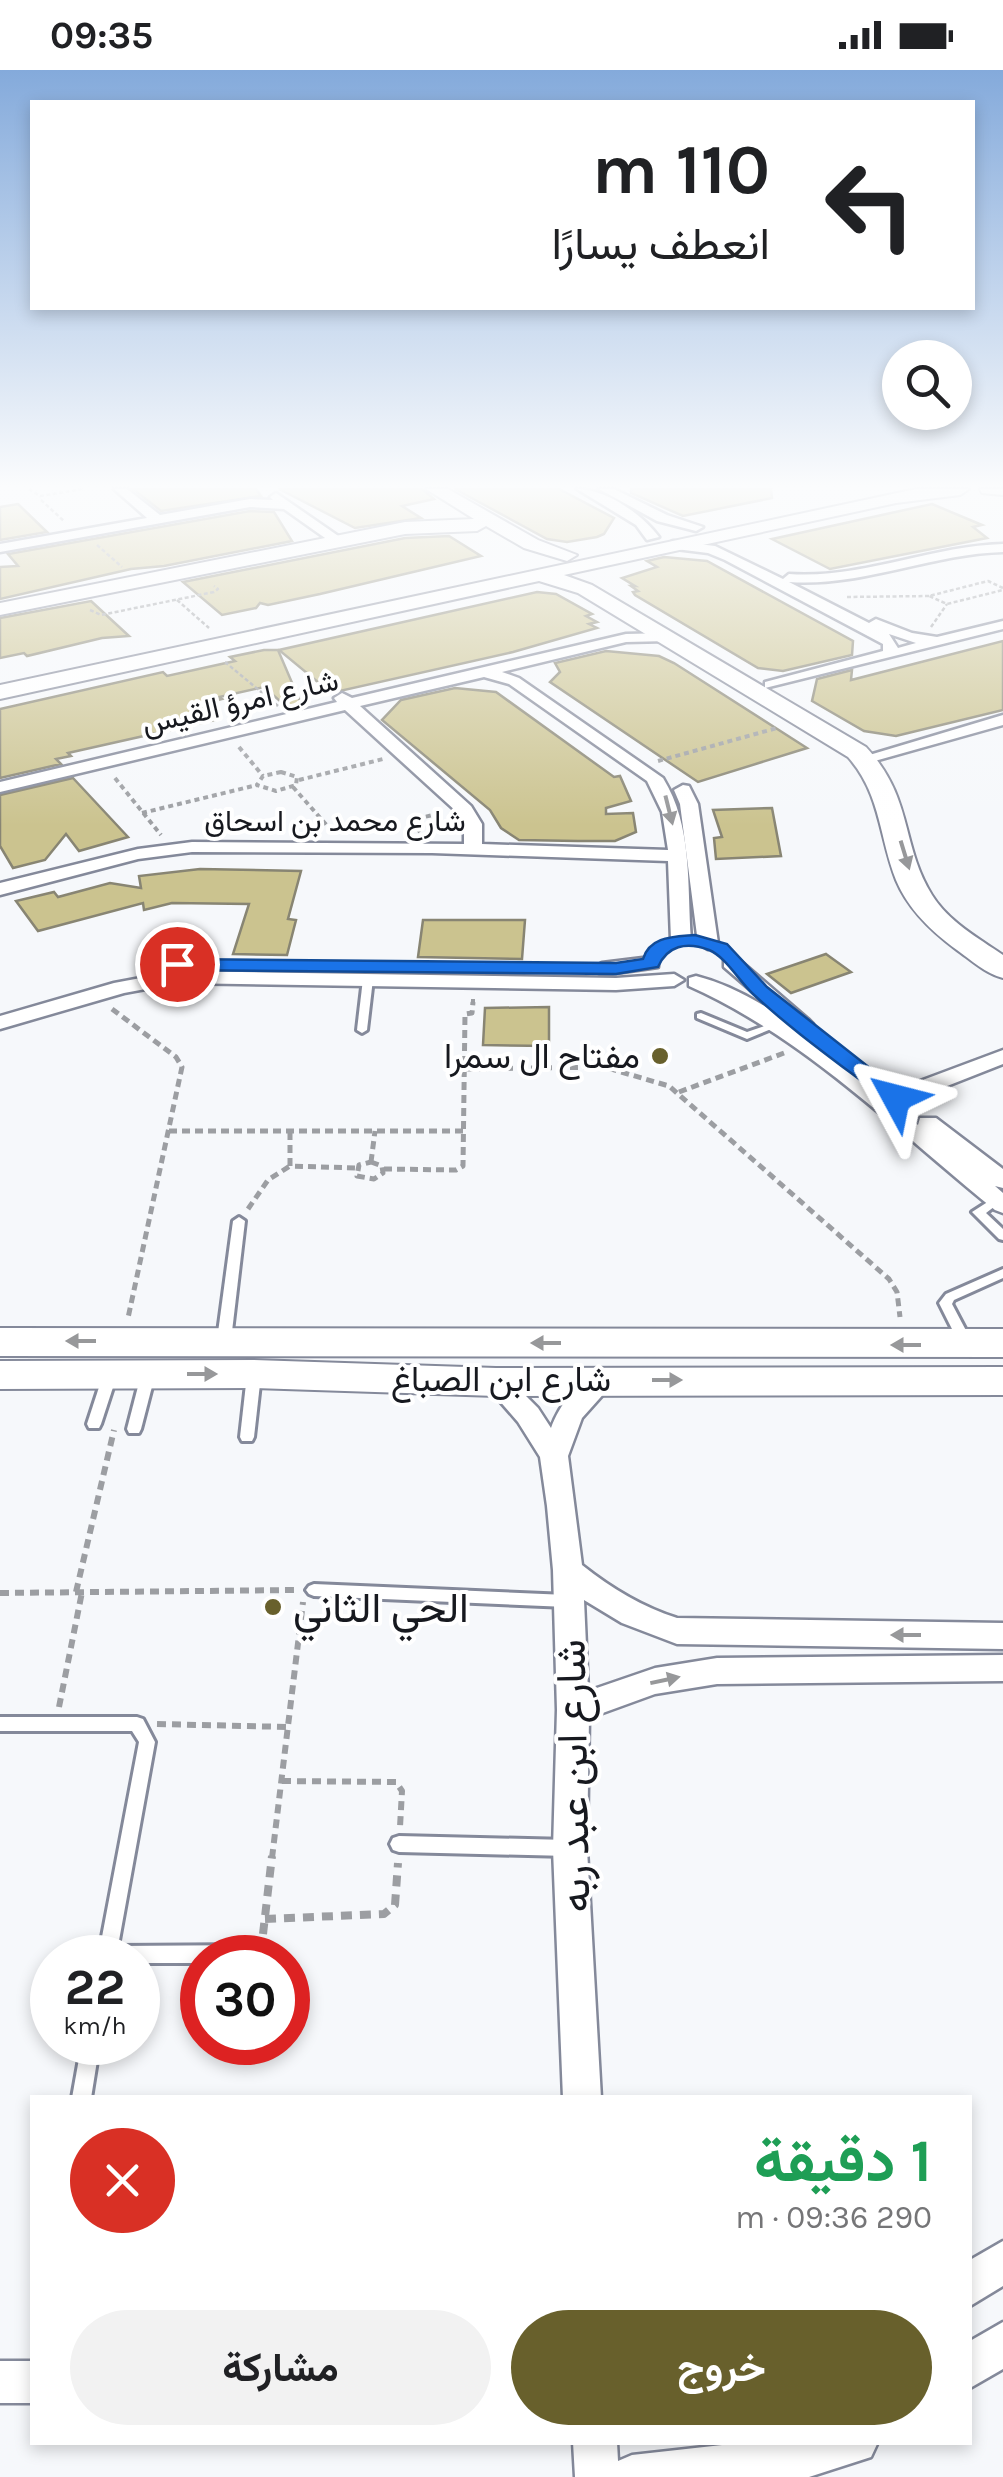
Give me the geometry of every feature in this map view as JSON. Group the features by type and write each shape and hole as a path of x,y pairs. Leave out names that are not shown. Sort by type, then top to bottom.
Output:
{"street":[{"path":"0,676 210,639 357,601"},
{"path":"210,639 208,636 215,641 237,641 375,601"},
{"path":"617,601 633,616 872,757 918,896 951,932 1003,969"},
{"path":"632,601 771,685 901,779 924,844"},
{"path":"838,601 890,642 890,654"},
{"path":"839,601 896,633 938,642"},
{"name":"شارع امرؤ القيس","path":"0,787 228,734 612,633 628,624 633,616"},
{"path":"771,685 1003,625"},
{"name":"شارع امرؤ القيس","path":"0,779 636,636 668,636"},
{"path":"0,692 161,649"},
{"path":"534,660 534,673 544,685 678,782 689,804 708,942"},
{"path":"485,672 514,681 654,778 673,812 681,940"},
{"path":"346,701 465,810 473,824 473,849"},
{"path":"872,757 1003,720"},
{"path":"977,727 1003,731"},
{"name":"شارع محمد بن اسحاق","path":"0,889 173,849 432,848 674,856"},
{"path":"936,876 955,910 1003,948"},
{"path":"651,963 657,948 681,940 708,942 728,955 731,963 896,1098 1001,1196"},
{"path":"0,1023 94,995 178,977 596,969 651,963 738,1001 776,1025 1001,1196"},
{"path":"0,1009 126,972 177,964 476,981 630,984 716,978 731,963"},
{"path":"896,1098 1003,1056"},
{"name":"شارع ابن الصباغ","path":"0,1375 127,1364 224,1340 985,1344"},
{"name":"شارع ابن الصباغ","path":"0,1342 127,1364 254,1374 496,1382 1003,1381"},
{"name":"شارع ابن عبد ربه","path":"554,1456 570,1413 603,1380"},
{"name":"شارع ابن عبد ربه","path":"496,1382 528,1414 554,1456 568,1586 573,1710 570,1848 582,2095"},
{"path":"568,1586 644,1622 677,1631 1003,1636"},
{"path":"573,1710 655,1681 717,1671 1003,1668"},
{"path":"972,2284 1003,2261"},
{"path":"972,2366 1003,2343"},
{"path":"595,2445 597,2477"},
{"path":"632,2477 791,2460 845,2445"}],"lane":[{"path":"362,1030 380,975"},
{"path":"701,1016 748,1036 776,1025"},
{"path":"1001,1196 978,1212 1003,1236"},
{"path":"224,1340 239,1221"},
{"path":"985,1344 946,1304 950,1298 1003,1273"},
{"path":"94,1424 127,1364"},
{"path":"127,1364 134,1430"},
{"path":"247,1437 254,1374"},
{"path":"314,1590 568,1586"},
{"path":"0,1724 137,1724 147,1742 111,1935"},
{"path":"399,1844 570,1848"},
{"path":"82,2095 87,2065"}],"path":[{"path":"82,601 99,616 171,601"},
{"path":"178,601 210,639 285,712"},
{"path":"655,762 806,720"},
{"path":"228,734 262,776"},
{"path":"142,813 257,785 276,791 293,788 298,780 403,754"},
{"path":"109,762 120,775 114,780 173,849"},
{"path":"262,776 288,773 298,780"},
{"path":"257,785 262,776"},
{"path":"293,788 346,847"},
{"path":"432,848 413,823 415,819 465,810"},
{"path":"372,1162 384,1169 460,1168 466,1014 472,1012 476,981"},
{"path":"94,995 176,1057 182,1067 127,1364"},
{"path":"679,1092 805,1046"},
{"path":"466,1069 604,1067 679,1092 889,1279 897,1292 904,1345"},
{"path":"169,1131 464,1132"},
{"path":"290,1132 290,1166"},
{"path":"372,1162 375,1132"},
{"path":"239,1221 268,1180 290,1166 356,1168 372,1162"},
{"path":"356,1168 357,1176 368,1180 380,1177 384,1169"},
{"path":"56,1724 114,1429"},
{"path":"0,1593 305,1590 263,1935"},
{"path":"137,1724 288,1726"},
{"path":"265,1919 384,1914 396,1905 402,1791 396,1782 282,1780"}],"building":[{"path":"91,601 129,636 0,658 0,618"},
{"path":"206,601 285,601 260,603 256,608 222,615"},
{"path":"496,601 569,601 592,614 586,616 597,622 589,624 597,628 513,652 331,693 279,650"},
{"path":"646,601 781,601 853,641 852,655 783,671 758,668"},
{"path":"1003,641 1003,710 896,736 864,731 812,701 817,679 852,670 851,680"},
{"path":"278,650 302,706 289,709 264,687 219,697 222,699 199,705 215,720 68,753 71,756 56,759 61,764 0,778 0,709 163,672 167,676 235,661 230,657"},
{"path":"606,651 659,656 674,663 807,748 698,782 550,682 560,672 555,663"},
{"path":"455,688 496,692 614,777 620,776 631,801 606,808 606,814 633,813 636,832 615,841 519,840 501,828 490,810 382,720 401,700"},
{"path":"73,778 128,837 79,851 66,834 45,860 13,868 0,846 0,795"},
{"path":"772,808 781,856 716,859 714,838 722,837 713,810"},
{"path":"200,869 301,871 288,919 296,920 287,955 233,954 249,904 172,903 144,910 143,903 38,931 16,901 54,892 58,897 110,883 141,888 139,876"},
{"path":"423,920 525,920 522,959 418,957"},
{"path":"826,954 851,972 791,993 767,974"},
{"path":"549,1007 549,1046 483,1045 485,1008"}],"place":[{"name":"مفتاح ال سمرا","path":"660,1056"},
{"name":"الحي الثاني","path":"273,1607"}],"route":[{"path":"177,964 596,969 651,963 653,952 664,944 681,940 708,942 728,955 731,963 760,990 896,1098"}]}
